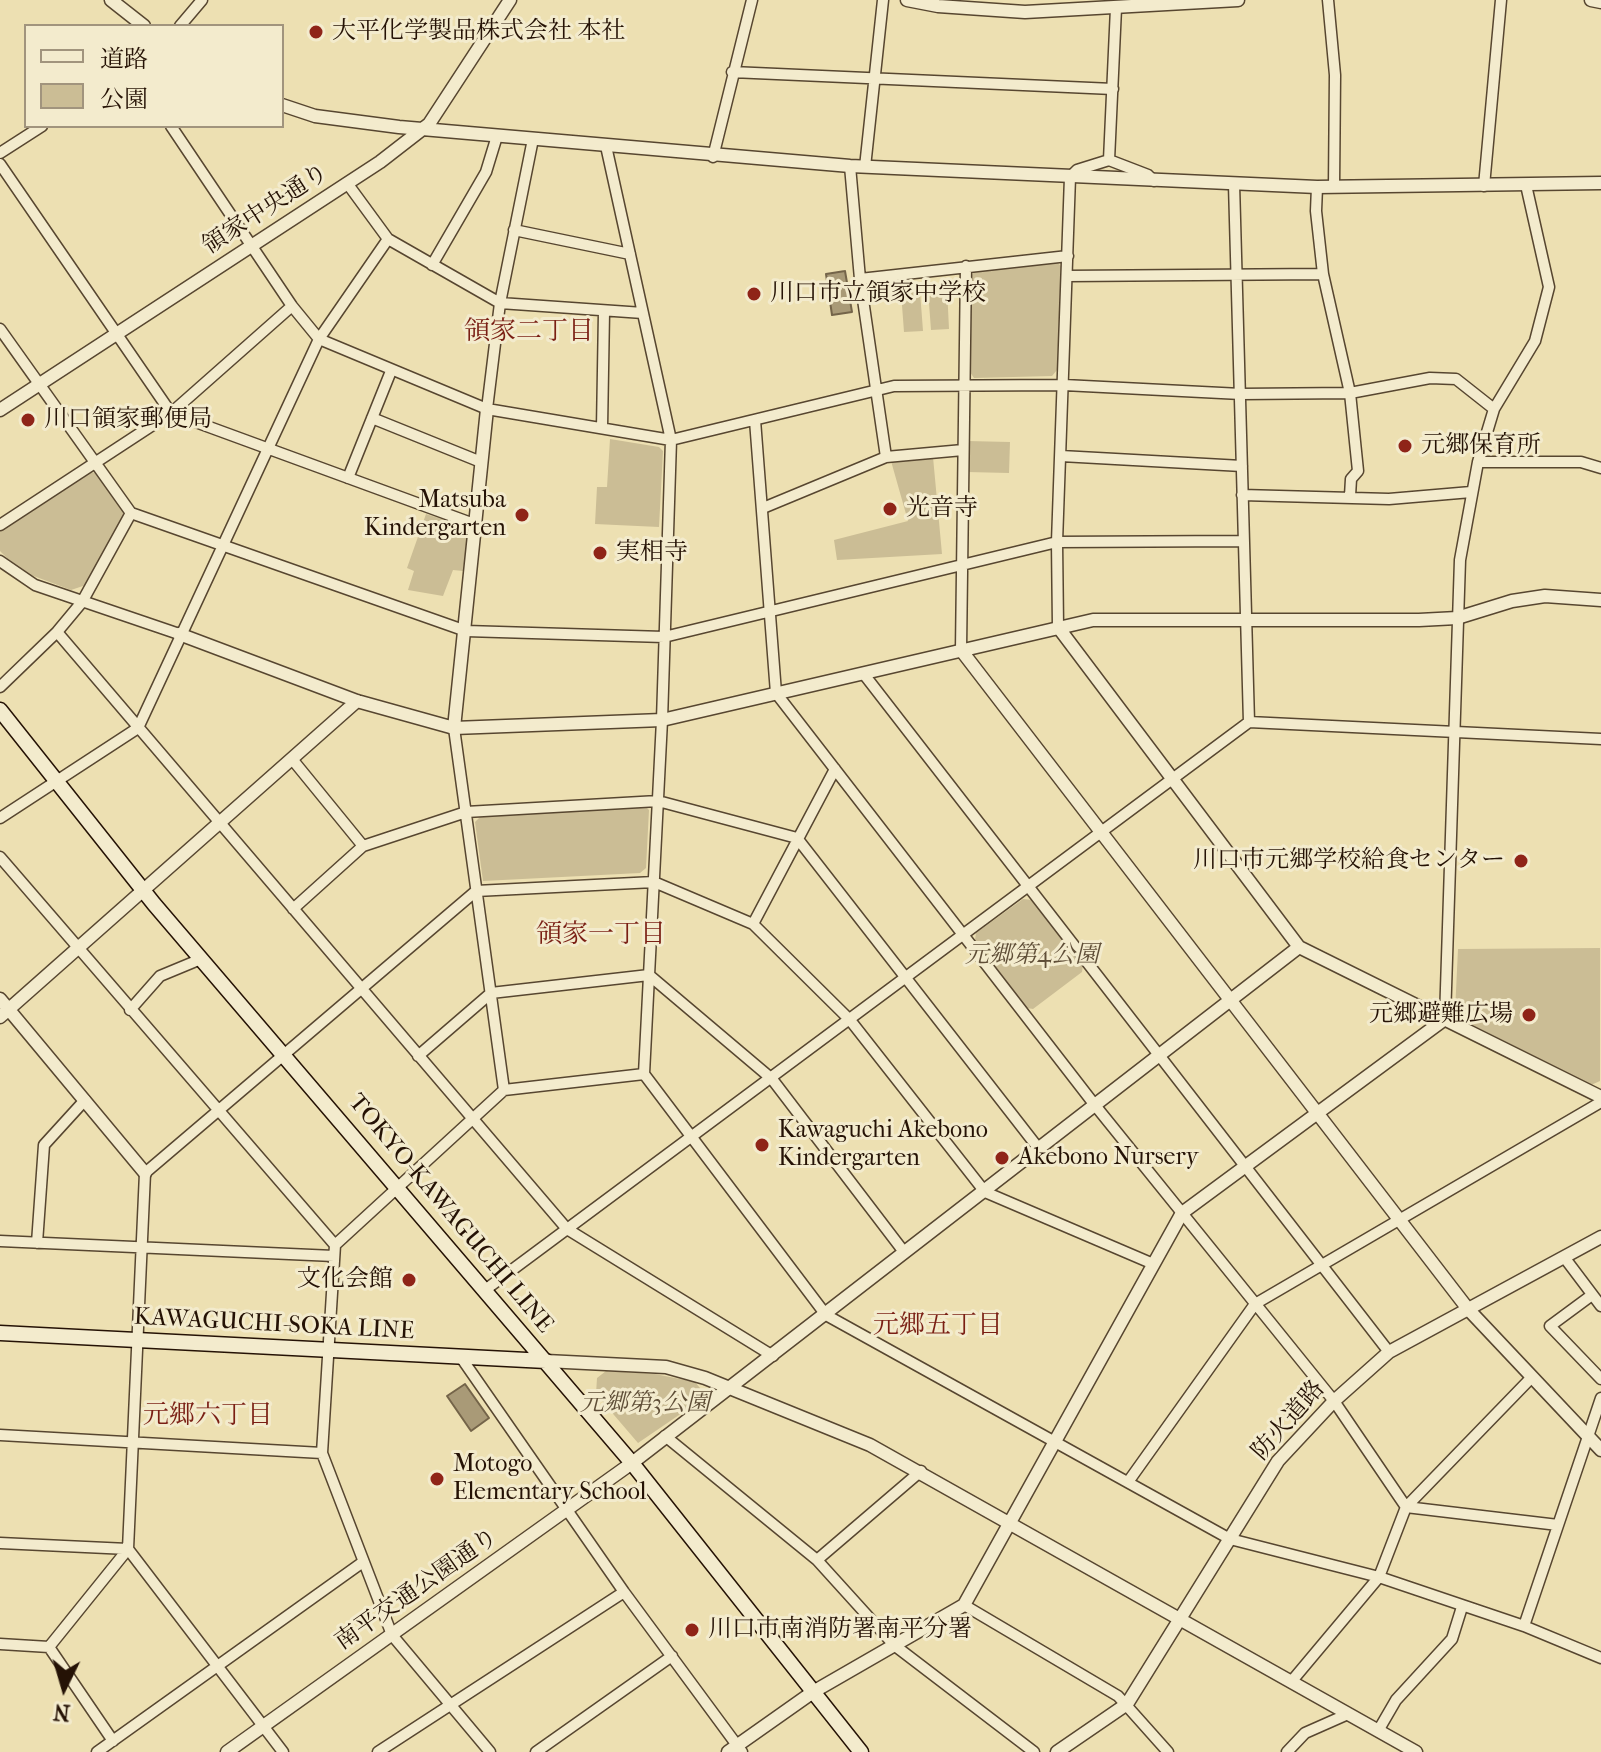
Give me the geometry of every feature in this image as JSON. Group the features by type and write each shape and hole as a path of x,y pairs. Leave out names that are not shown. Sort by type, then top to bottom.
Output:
{"main road":[{"name":"TOKYO-KAWAGUCHI LINE","path":"0,710 143,891 632,1463 861,1752"},
{"name":"KAWAGUCHI-SOKA LINE","path":"0,1333 546,1361"}],"street":[{"path":"111,0 141,24"},
{"path":"182,24 202,0"},
{"name":"領家中央通り","path":"0,410 347,183 422,129 435,117 510,0"},
{"path":"713,157 752,0"},
{"path":"865,167 883,0"},
{"path":"907,0 996,12 1238,0"},
{"path":"1328,0 1335,75 1334,187"},
{"path":"1484,186 1501,0"},
{"path":"1591,0 1601,2"},
{"path":"1109,160 1116,8"},
{"path":"732,72 1113,89"},
{"path":"284,106 330,119 422,129 713,157 865,167 1317,187 1601,183"},
{"path":"0,153 39,128"},
{"path":"172,128 292,306 319,339 487,409 671,440 878,388 963,384 1064,385 1241,394 1350,393 1430,378 1456,379 1494,409"},
{"path":"432,265 486,172 497,136"},
{"path":"504,1090 454,728 500,303 533,139"},
{"path":"606,146 671,440 662,720 644,1074 826,1315 1230,1539 1379,1577 1524,1626 1601,1658"},
{"path":"1154,181 1148,175 1109,160 1077,170 1070,177 1057,542 1058,627 1299,947 1601,1100"},
{"path":"0,164 171,413 474,524"},
{"path":"850,166 860,279 886,457"},
{"path":"347,183 388,239 500,303 643,313"},
{"path":"1234,184 1239,275 1242,541 1249,722"},
{"path":"1445,1019 1460,560 1471,492 1494,409 1535,341 1545,312 1549,287 1526,185"},
{"path":"1317,187 1316,211 1323,274 1350,393 1358,471 1351,479 1350,496"},
{"path":"514,230 630,254"},
{"path":"0,818 138,728 179,634 224,546 319,339 388,239"},
{"path":"860,279 1068,256"},
{"path":"966,266 961,650 1468,1309 1601,1450"},
{"path":"1067,276 1323,274"},
{"path":"0,525 171,413 292,306"},
{"path":"602,428 604,312"},
{"path":"0,329 131,513 466,631 664,637 1057,542 1242,541"},
{"path":"348,478 391,371"},
{"path":"372,418 481,462"},
{"path":"755,420 776,693 1094,1104 1334,1401 1406,1507 1558,1525"},
{"path":"763,508 886,457 963,450"},
{"path":"1061,456 1242,466"},
{"path":"1478,462 1565,461 1601,468"},
{"path":"1242,495 1389,499 1471,492"},
{"path":"0,687 57,632 82,602 131,513"},
{"path":"0,561 35,585 179,634 357,701 454,728 662,720 1093,620 1457,618 1512,601 1545,596 1601,600"},
{"path":"57,632 567,1229 773,1356"},
{"path":"863,673 1389,1352"},
{"path":"49,1647 128,1549 145,1173 3,1008 77,949 357,701"},
{"path":"485,1290 1249,722 1601,739"},
{"path":"292,759 363,846"},
{"path":"753,924 835,769"},
{"path":"293,909 363,846 466,812 658,801 797,838 1039,1149"},
{"path":"0,857 334,1250"},
{"path":"145,1173 476,891 654,882 753,924 850,1020 985,1192 1151,1263"},
{"name":"南平交通公園通り","path":"227,1752 632,1463 1299,947"},
{"path":"130,1010 160,976 201,959"},
{"path":"418,1056 491,993 649,975 772,1079 904,1252"},
{"path":"460,1356 736,1750 813,1692 964,1605 1151,1263 1182,1213 1445,1019"},
{"path":"490,1752 392,1635 322,1453 334,1250 397,1186 504,1090 644,1074"},
{"path":"37,1243 44,1145 85,1100"},
{"path":"1128,1482 1255,1304 1601,1100"},
{"name":"防火道路","path":"1057,1752 1127,1704 1278,1461 1334,1401 1389,1352 1601,1237"},
{"path":"0,1241 143,1248 334,1250"},
{"path":"1564,1257 1601,1306"},
{"path":"1592,1295 1550,1326 1601,1379"},
{"path":"546,1361 666,1367 730,1387 870,1445 1416,1752"},
{"path":"1291,1682 1379,1577 1406,1507 1532,1377"},
{"path":"1524,1626 1601,1398"},
{"path":"0,1435 322,1453"},
{"path":"665,1436 817,1560 894,1645 1034,1752"},
{"path":"817,1560 921,1471"},
{"path":"0,1543 128,1549 283,1752"},
{"path":"97,1752 363,1562"},
{"path":"378,1752 624,1592"},
{"path":"964,1605 1118,1696 1168,1752"},
{"path":"1378,1731 1396,1700 1452,1639 1462,1607"},
{"path":"0,1644 49,1647"},
{"path":"49,1647 113,1741"},
{"path":"536,1752 672,1656"},
{"path":"1287,1752 1305,1733 1348,1714"}],"green space":[{"path":"1056,261 1061,266 1057,370 1052,376 974,378 970,372 970,277 976,270"},
{"path":"947,288 949,329 931,330 928,290"},
{"path":"920,291 923,331 904,332 901,292"},
{"path":"610,439 659,447 663,451 659,527 595,524 597,487 607,487"},
{"path":"967,441 1010,442 1009,473 967,472"},
{"path":"933,457 942,554 837,560 834,540 908,521 891,461"},
{"path":"89,472 98,473 123,508 123,517 89,584 71,590 31,575 7,558 0,551 0,531"},
{"path":"426,514 463,526 468,533 463,571 453,570 443,596 408,590 414,571 407,568"},
{"path":"645,806 649,810 646,868 640,873 483,881 475,822 480,817"},
{"name":"元郷第4公園","path":"1023,899 1033,900 1083,965 1082,972 1033,1009 1027,1008 975,940 976,933"},
{"name":"元郷避難広場","path":"1600,948 1600,1081 1591,1085 1461,1019 1455,1012 1458,949"},
{"name":"元郷第3公園","path":"606,1371 655,1374 695,1382 700,1388 701,1400 638,1443 596,1394 597,1378"}],"shaded area":[{"path":"845,271 852,312 832,315 826,274"},
{"path":"465,1384 489,1418 471,1431 447,1396"}],"place":[{"name":"大平化学製品株式会社 本社","path":"316,32"},
{"name":"川口市立領家中学校","path":"754,294"},
{"name":"川口領家郵便局","path":"28,420"},
{"name":"元郷保育所","path":"1405,446"},
{"name":"光音寺","path":"890,509"},
{"name":"Matsuba Kindergarten","path":"522,515"},
{"name":"実相寺","path":"600,553"},
{"name":"川口市元郷学校給食センター","path":"1521,861"},
{"name":"元郷避難広場","path":"1529,1015"},
{"name":"Kawaguchi Akebono Kindergarten","path":"762,1145"},
{"name":"Akebono Nursery","path":"1002,1158"},
{"name":"文化会館","path":"409,1280"},
{"name":"Motogo Elementary School","path":"437,1479"},
{"name":"川口市南消防署南平分署","path":"692,1630"}],"district":[{"name":"領家二丁目","path":"529,333"},
{"name":"領家一丁目","path":"601,936"},
{"name":"元郷五丁目","path":"938,1327"},
{"name":"元郷六丁目","path":"208,1417"}]}
